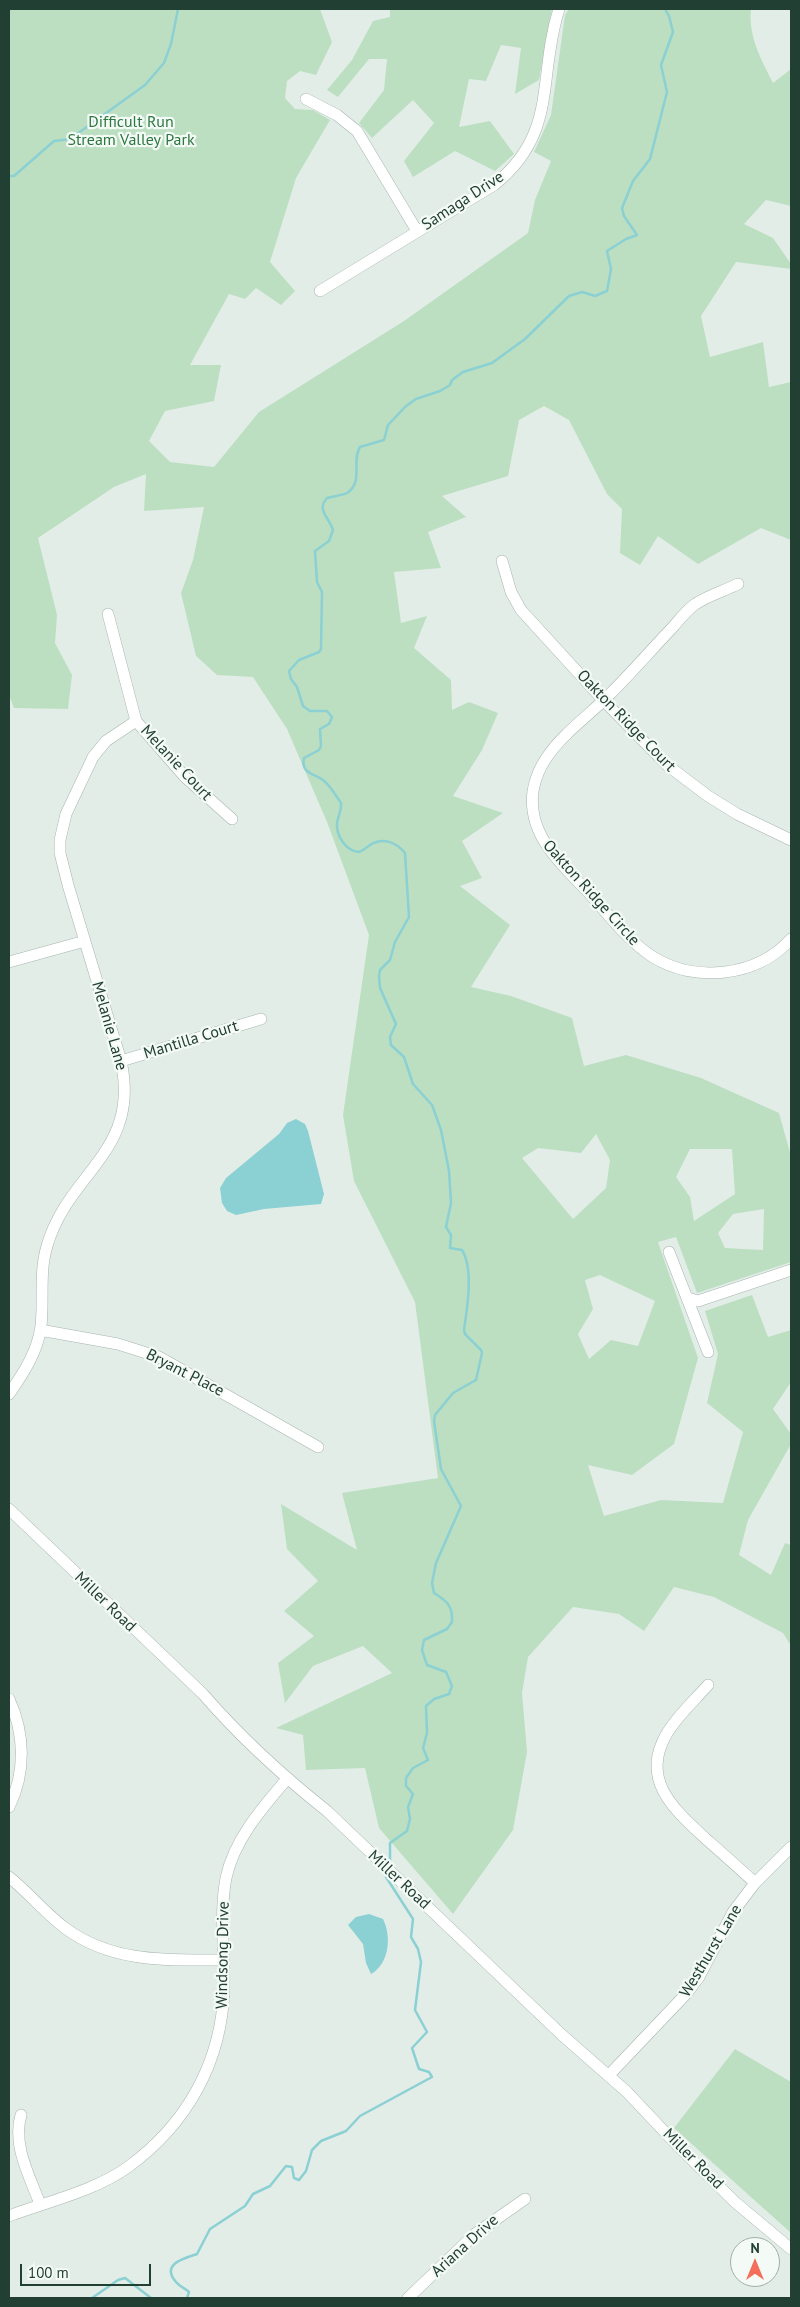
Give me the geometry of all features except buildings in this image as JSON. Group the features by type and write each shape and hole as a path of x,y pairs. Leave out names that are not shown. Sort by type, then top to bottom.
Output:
{"street":[{"name":"Samaga Drive","path":"320,291 494,184 523,155 538,123 559,9"},
{"path":"306,99 337,115 356,131 417,231"},
{"name":"Oakton Ridge Court","path":"502,561 511,592 521,610 648,747 686,781 737,814 791,840"},
{"name":"Oakton Ridge Circle","path":"738,584 693,606 604,700 553,748 540,768 532,803 542,840 552,854 642,949 668,964 698,972 728,972 762,961 781,949 791,939"},
{"name":"Melanie Court","path":"108,614 136,721 185,777 232,819"},
{"name":"Melanie Lane","path":"9,1394 32,1355 40,1330 42,1276 46,1246 62,1211 109,1145 121,1122 125,1088 121,1061 60,853 62,826 93,757 106,741 136,721"},
{"path":"9,962 85,941"},
{"name":"Mantilla Court","path":"121,1061 261,1019"},
{"path":"669,1252 708,1352"},
{"path":"688,1298 698,1301 791,1270"},
{"name":"Bryant Place","path":"40,1330 118,1344 160,1357 318,1447"},
{"name":"Miller Road","path":"9,1508 203,1694 230,1724 287,1779 327,1811 562,2035 608,2075 735,2202 791,2249"},
{"path":"708,1685 666,1734 658,1755 658,1777 663,1793 672,1806 755,1883"},
{"path":"9,1699 21,1732 22,1746 20,1774 9,1807"},
{"name":"Windsong Drive","path":"9,2216 104,2180 126,2168 155,2144 182,2116 203,2080 217,2041 224,1986 222,1917 226,1878 236,1850 263,1807 287,1779"},
{"name":"Westhurst Lane","path":"608,2075 687,1993 709,1959 727,1921 755,1883 791,1847"},
{"path":"9,1877 65,1929 85,1942 101,1949 135,1958 154,1960 222,1960"},
{"path":"21,2115 18,2124 18,2143 40,2204"},
{"name":"Ariana Drive","path":"408,2298 475,2234 525,2199"}],"green space":[{"name":"Difficult Run Stream Valley Park","path":"9,9 320,9 332,42 316,75 300,71 287,81 285,98 295,109 313,110 330,120 296,178 270,262 295,291 281,305 256,288 245,299 229,294 190,365 221,365 214,401 165,411 149,441 170,462 214,467 259,412 404,321 528,233 535,200 551,161 534,152 551,115 565,15 569,9 751,9 753,38 773,83 791,69 791,206 766,200 744,224 773,238 791,264 791,269 736,262 701,316 710,357 763,342 769,387 791,382 791,540 761,528 698,564 658,536 640,565 620,553 622,509 607,494 569,420 544,406 519,420 508,476 442,496 466,517 428,532 441,568 394,572 401,623 427,616 414,648 451,680 452,710 469,702 498,713 482,750 453,796 503,813 462,841 482,878 460,886 510,925 471,987 511,996 572,1018 584,1066 626,1055 701,1078 779,1113 791,1156 791,1262 697,1293 676,1237 658,1242 698,1358 674,1444 632,1475 588,1465 604,1516 661,1500 723,1503 743,1432 707,1403 718,1354 705,1311 752,1295 768,1337 791,1330 791,1382 773,1409 791,1434 791,1444 748,1520 739,1555 771,1575 785,1543 791,1545 791,1646 783,1633 714,1597 674,1587 644,1631 619,1614 573,1607 528,1657 522,1693 527,1752 513,1830 453,1914 379,1828 365,1768 306,1770 303,1735 276,1728 392,1673 363,1646 313,1666 285,1703 278,1663 314,1636 284,1611 318,1581 287,1549 281,1504 357,1550 342,1493 438,1478 415,1302 354,1181 343,1115 369,935 327,822 287,729 253,677 217,675 196,656 181,593 193,560 204,507 144,511 146,474 114,487 38,538 57,615 55,643 72,675 68,709 14,708 9,695","holes":["596,1134 610,1160 606,1188 573,1219 522,1158 538,1148 581,1153","690,1149 732,1149 735,1194 694,1221 690,1197 676,1177","764,1209 763,1250 725,1248 718,1233 733,1214","600,1275 655,1301 638,1346 611,1340 589,1359 578,1334 593,1309 585,1280"]},
{"path":"390,9 552,9 539,80 515,94 521,48 501,45 486,81 469,79 459,127 490,121 514,154 495,171 455,151 413,177 404,161 434,123 413,100 372,138 359,123 384,90 387,59 369,59 338,97 327,90 352,60 373,21 390,17"},
{"path":"735,2049 791,2082 791,2233 674,2128"}],"water":[{"path":"296,1119 305,1124 308,1131 324,1194 321,1204 264,1209 236,1215 227,1211 222,1203 220,1188 226,1178 279,1134 287,1123"},
{"path":"369,1914 383,1919 388,1942 382,1964 371,1974 366,1963 363,1944 348,1925 356,1917"}],"waterway":[{"path":"9,176 14,176 54,141 70,139 145,85 164,63 171,44 178,9"},
{"path":"390,1862 390,1843 407,1831 410,1819 408,1807 413,1794 406,1786 406,1778 413,1768 428,1760 423,1748 427,1733 426,1706 434,1699 449,1694 452,1686 446,1672 427,1665 422,1650 424,1640 447,1629 452,1622 448,1604 434,1593 432,1583 436,1563 461,1506 441,1469 434,1421 435,1415 453,1393 476,1380 482,1353 465,1334 464,1330 469,1289 468,1268 462,1250 450,1248 451,1235 446,1227 451,1203 449,1171 441,1130 432,1105 413,1084 404,1057 391,1045 390,1037 396,1024 380,988 380,970 390,960 395,942 409,917 405,853 398,846 384,841 370,845 359,852 354,851 346,846 340,838 337,823 341,803 328,785 306,770 303,763 304,758 319,750 321,746 320,729 329,724 332,717 327,711 310,711 303,706 289,671 299,660 319,652 321,649 322,592 317,582 315,551 329,541 333,530 324,514 323,506 327,498 345,494 352,488 355,483 360,447 384,440 388,425 406,406 416,399 440,391 450,385 452,380 463,372 492,363 525,339 569,296 582,292 595,296 607,291 611,269 607,251 626,239 637,235 624,216 622,208 633,181 650,159 667,92 661,65 673,32 665,9"},
{"path":"187,2298 189,2292 179,2285 172,2276 172,2266 181,2260 197,2254 210,2229 245,2206 253,2194 270,2186 286,2166 292,2167 294,2178 299,2180 306,2171 312,2150 321,2141 346,2131 360,2116 432,2077 429,2072 419,2069 412,2048 427,2032 415,2010 421,1962 418,1949 411,1937 413,1919 386,1877"},
{"path":"92,2298 118,2280 125,2278 151,2298"}]}
